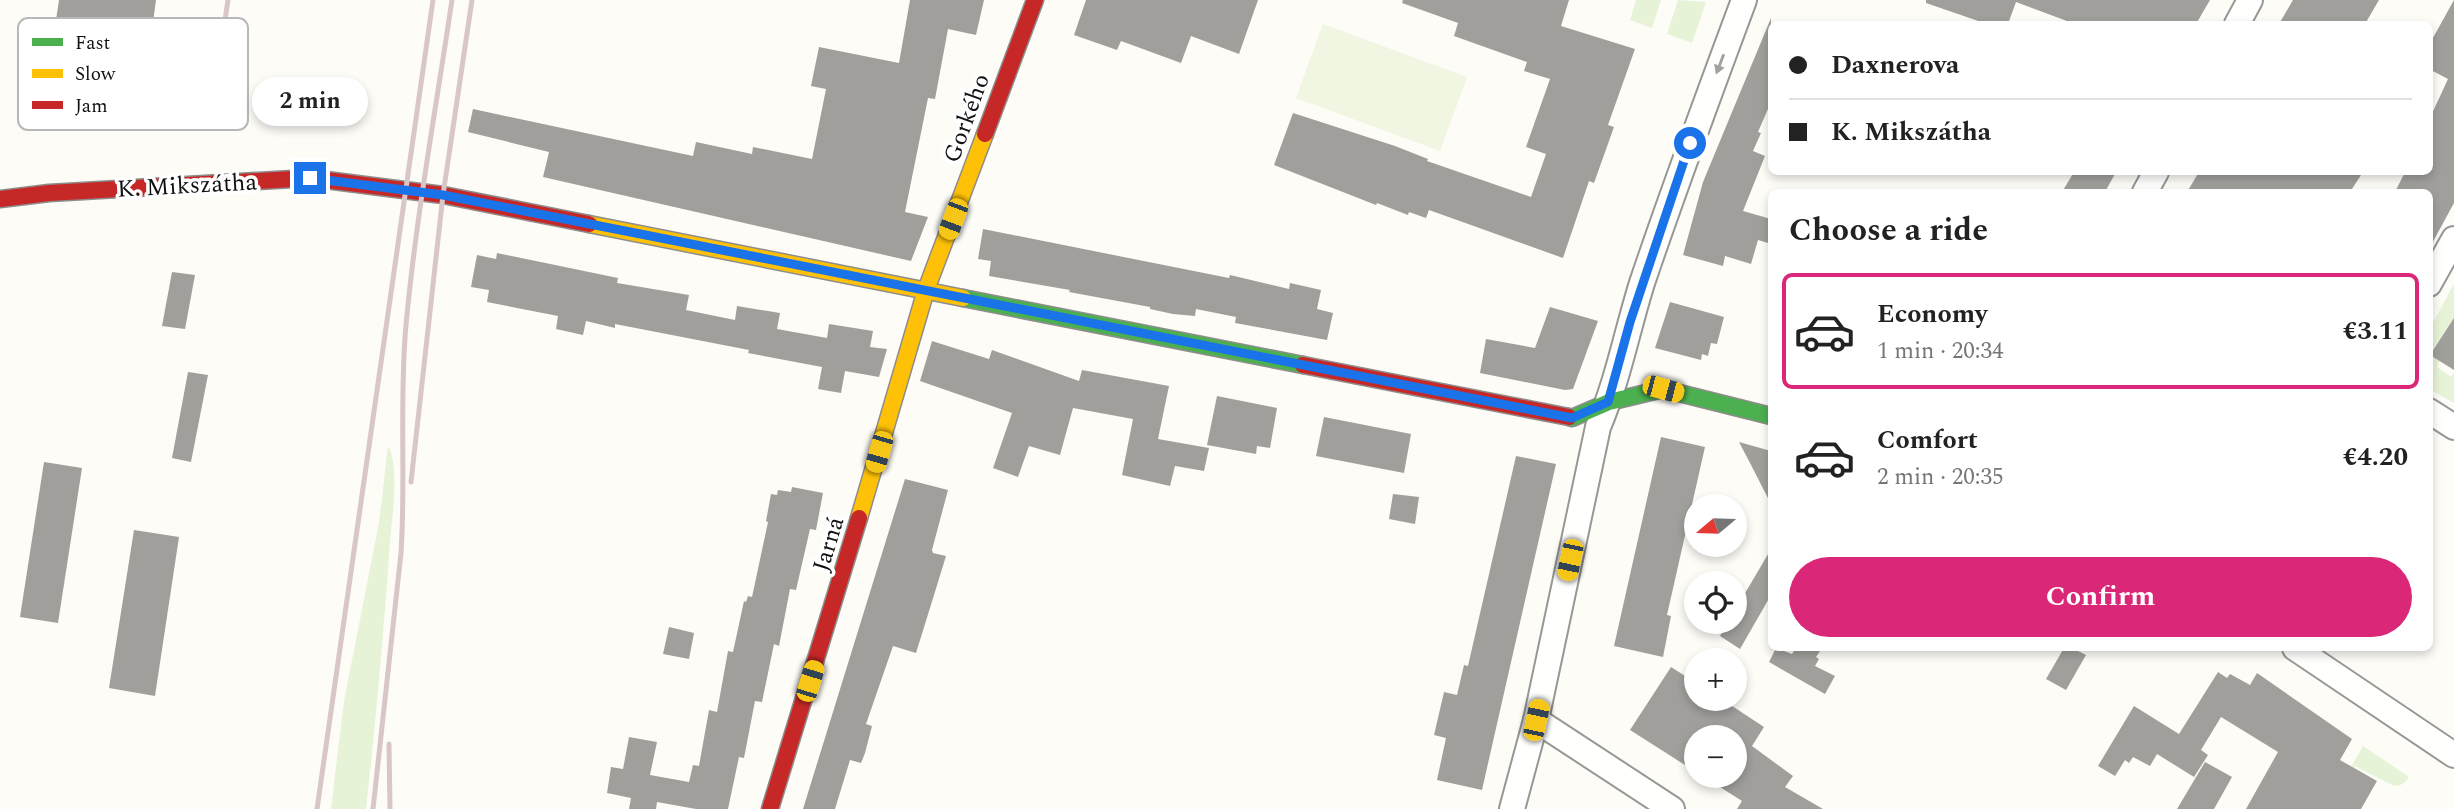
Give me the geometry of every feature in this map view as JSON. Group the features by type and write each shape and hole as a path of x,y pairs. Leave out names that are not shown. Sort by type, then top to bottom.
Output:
{"street":[{"name":"Gorkého","path":"926,290 1035,0"},
{"path":"1511,809 1536,720 1598,427 1681,168 1744,0"},
{"path":"2239,21 2250,0"},
{"name":"K. Mikszátha","path":"0,199 49,193 310,178 443,195 1572,418 1608,402 1663,389 1768,415"},
{"path":"2433,277 2454,239"},
{"name":"Jarná","path":"770,809 926,290"},
{"path":"2433,414 2454,427"},
{"path":"2299,651 2454,755"},
{"path":"1536,720 1672,809"}],"green space":[{"path":"1636,0 1661,0 1652,28 1630,20"},
{"path":"1678,0 1706,2 1692,43 1667,34"},
{"path":"1323,24 1467,77 1440,151 1296,98"},
{"path":"2454,284 2454,318 2437,367 2451,377 2454,373 2454,403 2433,391 2433,323"},
{"path":"388,446 394,467 394,492 380,676 366,809 331,809 344,701 379,523"},
{"path":"2363,746 2409,777 2403,784 2394,786 2355,766 2330,809 2327,809"}],"building":[{"path":"59,0 156,0 154,18 56,18"},
{"path":"910,0 984,0 976,35 948,29 935,99 928,98 905,212 928,217 911,261 543,177 549,152 468,132 473,109 693,156 696,142 752,154 753,147 812,159 826,89 811,86 819,47 899,63"},
{"path":"1086,0 1258,0 1239,54 1191,36 1181,63 1121,41 1117,50 1074,35"},
{"path":"1403,0 1569,0 1561,26 1635,49 1608,125 1614,127 1594,183 1589,181 1563,258 1429,210 1426,218 1409,212 1408,215 1377,203 1376,205 1274,165 1293,113 1395,146 1428,159 1427,161 1531,197 1546,154 1526,147 1550,79 1524,71 1527,62 1454,36 1458,23 1402,3"},
{"path":"1926,0 2210,0 2198,21 2067,21 2016,2 2009,21 1978,21 1926,3"},
{"path":"2293,0 2379,0 2367,21 2281,21"},
{"path":"2454,0 2454,203 2433,242 2433,189 2396,189 2404,175 2433,175 2433,111 2448,79 2433,71 2433,38"},
{"path":"1768,25 1768,109 1753,151 1765,156 1743,211 1768,218 1768,243 1758,240 1751,264 1725,256 1723,266 1683,255 1703,182"},
{"path":"2072,175 2114,175 2107,189 2064,189"},
{"path":"2197,175 2361,175 2352,189 2189,189"},
{"path":"983,229 1229,278 1230,275 1289,289 1290,283 1321,290 1317,309 1333,313 1327,340 1235,323 1236,317 1196,309 1195,316 1173,314 1069,292 1070,290 989,276 991,261 978,259"},
{"path":"497,253 618,278 617,283 689,295 686,310 735,320 737,306 780,313 777,329 827,338 829,324 873,331 870,347 887,349 879,377 845,371 841,393 818,389 822,367 748,353 749,350 615,324 615,328 586,321 583,335 556,329 558,316 487,302 489,290 471,287 477,255 496,259"},
{"path":"172,272 195,275 185,329 162,326"},
{"path":"1670,302 1724,317 1717,344 1711,343 1708,356 1702,354 1701,360 1655,348"},
{"path":"1550,307 1598,321 1573,389 1565,390 1480,373 1486,339 1535,348"},
{"path":"2454,318 2454,370 2433,357 2433,350"},
{"path":"932,341 989,359 992,350 1079,381 1082,370 1169,386 1158,439 1209,448 1204,471 1175,466 1170,486 1122,475 1133,419 1073,408 1060,455 1029,446 1018,477 993,468 1012,413 920,381"},
{"path":"188,372 208,375 191,462 172,458"},
{"path":"1217,396 1277,408 1270,448 1257,446 1256,454 1207,445"},
{"path":"1324,417 1411,434 1404,473 1316,456"},
{"path":"1661,437 1705,447 1694,494 1684,494 1684,540 1667,615 1671,616 1663,657 1614,646"},
{"path":"1739,442 1768,450 1768,498"},
{"path":"1516,456 1556,464 1482,790 1437,780 1446,738 1434,735 1444,692 1457,695 1464,665 1468,666"},
{"path":"44,462 82,468 58,623 20,617"},
{"path":"905,479 948,490 932,550 933,553 946,556 934,595 916,653 893,646 866,724 872,726 865,753 861,763 850,760 835,809 803,809"},
{"path":"792,487 823,493 816,530 810,529 796,590 790,589 779,646 774,644 762,702 755,701 744,758 739,757 728,809 696,809 657,802 656,809 629,809 631,798 607,793 611,767 623,769 629,737 657,742 650,775 689,782 693,765 699,766 709,710 717,712 728,651 733,652 744,601 746,602 748,596 752,597 768,522 771,494 777,495 778,490 791,492"},
{"path":"1393,494 1419,497 1415,524 1389,519"},
{"path":"134,530 179,537 155,696 109,688"},
{"path":"1768,554 1768,600 1741,648 1720,636 1747,634 1747,590"},
{"path":"669,627 694,633 689,659 663,654"},
{"path":"1774,651 1792,654 1794,651 1820,651 1815,666 1835,676 1825,694 1769,662"},
{"path":"2062,651 2078,651 2086,655 2066,690 2046,679"},
{"path":"1671,667 1684,675 1684,711 1740,711 1764,727 1752,746 1793,776 1785,787 1823,809 1737,809 1742,801 1722,788 1747,788 1747,725 1684,725 1684,764 1630,730"},
{"path":"2218,672 2227,678 2230,674 2250,685 2257,673 2352,739 2340,760 2377,781 2361,809 2246,809 2278,752 2221,717 2201,750 2208,755 2194,777 2157,754 2150,766 2133,757 2129,763 2125,760 2115,776 2098,766 2134,706 2179,734"},
{"path":"2205,762 2232,777 2214,809 2177,809"}],"railway":[{"path":"225,18 228,0"},
{"path":"317,809 433,0"},
{"path":"373,809 401,553 403,382 410,284 452,0"},
{"path":"411,482 443,195 472,0"},
{"path":"389,744 390,809"}],"traffic: fast":[{"path":"963,298 1303,365"},
{"path":"1569,417 1609,402 1663,389 1768,415"}],"traffic: slow":[{"path":"859,518 926,290 985,134"},
{"path":"589,224 963,298"}],"traffic: jam":[{"path":"985,134 1035,0"},
{"path":"0,199 49,193 310,178 443,195 589,224"},
{"path":"1303,365 1569,417"},
{"path":"770,809 859,518"}],"route":[{"path":"310,178 443,195 1572,418 1608,402 1630,322 1690,143"}]}
